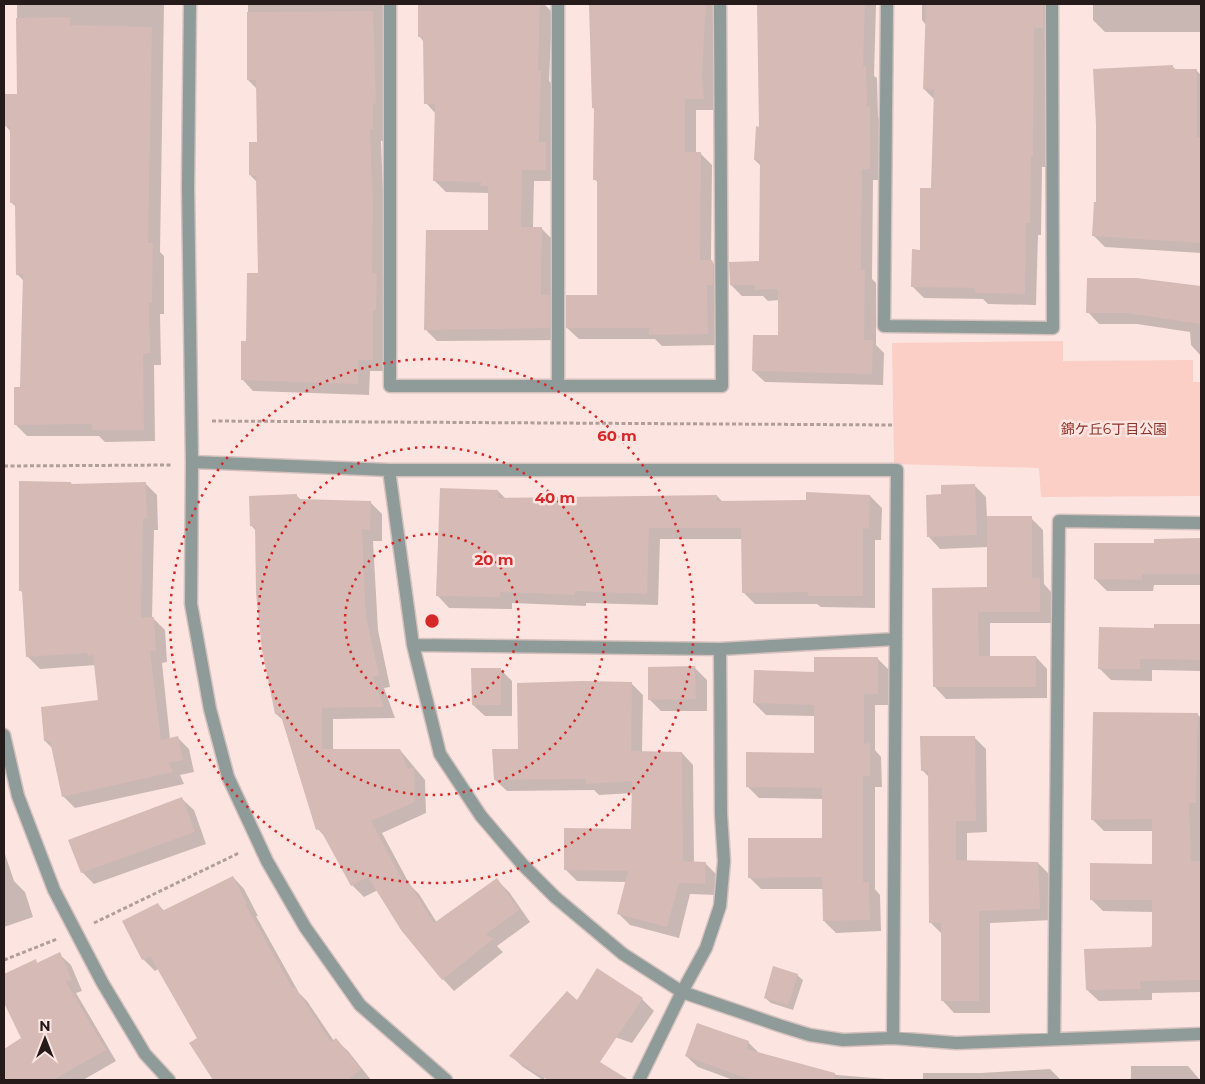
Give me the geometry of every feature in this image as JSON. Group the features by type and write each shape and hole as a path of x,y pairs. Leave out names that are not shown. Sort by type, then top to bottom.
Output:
{"street":[{"path":"190,4 188,188 192,462 191,604 210,709 228,777 267,862 305,927 360,1005 446,1080"},
{"path":"390,4 390,386 722,386 720,4"},
{"path":"558,4 558,385"},
{"path":"886,4 884,326 1053,328 1052,4"},
{"path":"192,462 389,470 897,470 893,1038"},
{"path":"389,470 413,645 440,754 480,816 522,864 555,897 623,954 682,992 810,1035 843,1040 893,1038 956,1043 1143,1038 1201,1034"},
{"path":"1054,1039 1058,521 1201,523"},
{"path":"413,645 720,649 896,639"},
{"path":"639,1080 706,948 720,906 724,861 721,814 720,649"},
{"path":"4,735 18,796 54,890 102,982 145,1054 169,1080"}],"path":[{"path":"211,421 893,424"},
{"path":"4,466 172,465"},
{"path":"4,960 76,932 242,851"}],"green space":[{"name":"錦ケ丘6丁目公園","path":"1063,341 1063,361 1193,360 1193,382 1201,382 1201,496 1041,497 1039,468 894,464 892,343"}],"building":[{"path":"418,4 540,4 538,71 541,71 539,142 546,142 546,170 522,170 521,227 542,227 541,295 550,295 550,328 424,330 426,230 488,230 488,186 480,186 481,182 433,181 435,104 424,104 423,37 418,37"},
{"path":"589,4 706,4 702,75 704,99 685,99 685,152 701,152 700,260 712,260 713,262 713,285 707,285 708,334 649,335 649,328 566,328 566,295 597,295 597,180 593,180 594,108 592,108"},
{"path":"757,4 865,4 863,66 866,66 867,107 870,107 870,169 862,169 861,270 865,270 864,340 873,340 872,374 752,371 753,335 778,335 778,289 755,290 755,285 730,285 729,262 759,261 760,161 754,160 756,126 759,127"},
{"path":"926,4 1043,4 1043,28 1034,28 1033,156 1031,156 1030,223 1026,223 1025,294 975,293 975,288 911,287 912,249 920,250 920,188 931,188 934,90 923,89"},
{"path":"373,11 376,104 373,104 373,129 370,129 373,205 372,273 377,274 376,310 373,310 373,360 358,360 358,384 241,380 241,341 246,341 247,273 258,273 256,176 249,175 249,142 257,142 256,80 247,80 247,12"},
{"path":"70,17 70,25 152,27 148,243 153,243 152,303 149,303 150,353 143,354 144,430 92,430 92,424 14,425 14,387 20,387 23,274 16,275 15,203 10,203 10,127 4,126 5,94 17,94 16,18"},
{"path":"1173,65 1173,69 1197,69 1197,137 1201,137 1201,243 1092,236 1094,202 1096,202 1096,124 1093,69"},
{"path":"1087,278 1137,278 1201,286 1201,324 1125,313 1086,313"},
{"path":"19,481 71,482 71,484 146,482 147,518 143,519 141,618 154,617 156,651 150,651 161,740 178,736 183,760 169,763 173,772 62,797 50,741 44,741 41,707 98,700 93,655 88,656 87,653 26,657 22,591 19,591"},
{"path":"975,484 977,535 927,537 926,495 941,494 941,485"},
{"path":"440,488 498,490 498,498 717,495 717,501 806,500 806,492 870,495 869,529 863,528 863,596 808,596 808,592 742,593 741,528 649,528 647,594 575,591 575,595 500,592 500,597 436,596"},
{"path":"297,494 297,499 371,501 370,530 362,529 366,617 379,675 373,677 384,707 322,708 322,749 400,749 408,769 414,767 415,802 371,821 404,883 408,881 434,923 497,878 519,910 486,934 493,939 442,980 401,930 368,877 351,886 320,829 316,830 280,713 275,714 262,650 256,593 255,526 250,526 249,496"},
{"path":"987,516 1032,516 1032,578 1040,578 1040,612 978,612 979,656 1036,656 1036,687 933,687 932,588 987,587"},
{"path":"1201,538 1201,574 1142,574 1142,580 1094,579 1094,543 1154,543 1154,539"},
{"path":"1154,624 1201,624 1201,660 1140,659 1140,669 1098,669 1099,627 1154,628"},
{"path":"814,657 878,657 878,694 864,694 864,744 870,743 870,776 863,776 863,882 869,882 870,920 823,921 822,877 748,878 748,838 822,838 822,788 746,787 746,752 814,753 814,705 753,703 754,670 814,672"},
{"path":"695,666 696,699 648,700 648,667"},
{"path":"471,668 501,668 501,705 472,705"},
{"path":"632,682 631,751 682,752 683,861 706,862 705,884 679,883 667,927 617,914 628,871 564,870 564,828 631,829 632,781 586,784 586,779 494,780 492,749 518,749 517,683"},
{"path":"1093,712 1198,713 1196,803 1189,803 1191,861 1201,861 1201,980 1140,981 1141,989 1086,990 1084,949 1151,947 1152,945 1152,900 1090,900 1090,863 1152,864 1152,819 1091,820"},
{"path":"920,736 975,736 976,821 956,821 956,860 1038,862 1040,909 979,911 979,1001 941,1001 941,923 929,923 928,771 921,771"},
{"path":"182,797 195,832 81,873 68,840"},
{"path":"233,876 247,904 245,904 293,989 295,987 331,1042 336,1038 361,1069 348,1080 213,1080 189,1043 197,1038 150,956 142,960 122,921 158,903 162,911"},
{"path":"60,952 72,980 66,982 106,1050 53,1080 4,1080 4,1049 21,1038 4,1003 4,974 36,959 37,963"},
{"path":"773,966 798,974 788,1005 764,998"},
{"path":"597,968 643,998 600,1062 629,1080 548,1080 509,1056 567,991 577,1000"},
{"path":"697,1023 749,1041 746,1049 835,1073 834,1080 751,1080 685,1056"}]}
